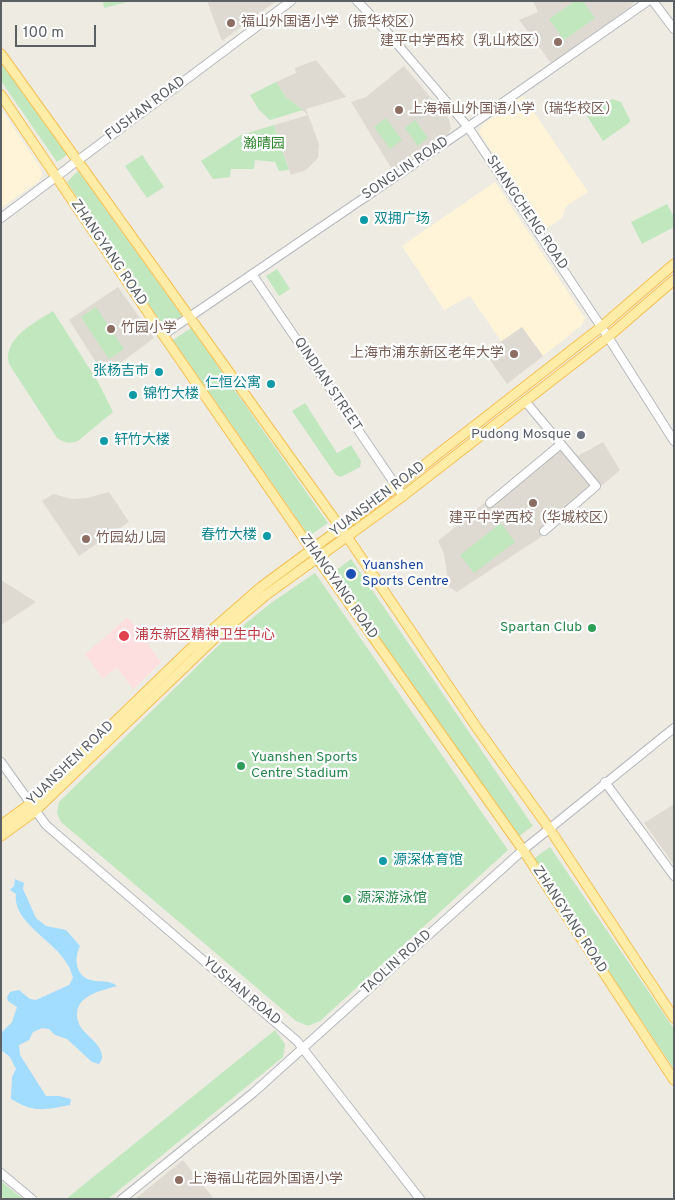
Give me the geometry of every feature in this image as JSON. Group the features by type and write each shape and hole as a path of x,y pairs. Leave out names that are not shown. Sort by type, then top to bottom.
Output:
{"main road":[{"name":"ZHANGYANG ROAD","path":"1,54 348,538 477,728 548,828 674,1018"},
{"name":"ZHANGYANG ROAD","path":"1,95 314,554 523,850 674,1080"},
{"name":"YUANSHEN ROAD","path":"1,836 214,638 314,554 341,528 601,327 674,264"},
{"name":"YUANSHEN ROAD","path":"314,554 348,538 608,337 674,280"},
{"name":"YUANSHEN ROAD","path":"1,825 32,808"}],"street":[{"name":"FUSHAN ROAD","path":"1,218 291,1"},
{"name":"SHANGCHENG ROAD","path":"357,1 468,127 608,337 674,441"},
{"name":"SONGLIN ROAD","path":"163,335 468,127 648,1"},
{"path":"653,1 674,29"},
{"name":"QINDIAN STREET","path":"252,274 403,496"},
{"path":"525,401 596,486 544,531"},
{"path":"490,503 561,444"},
{"name":"TAOLIN ROAD","path":"122,1199 253,1093 548,828 674,728"},
{"name":"YUSHAN ROAD","path":"1,762 32,808 46,825 290,1034 303,1048 420,1199"},
{"path":"605,782 674,876"},
{"path":"1,1173 32,1199"}],"shaded area":[{"name":"福山外国语小学（振华校区）","path":"207,1 276,1 222,41"},
{"name":"建平中学西校（乳山校区）","path":"533,1 635,1 629,8 551,63 519,20 538,12"},
{"path":"316,60 346,97 306,109 319,144 318,158 306,170 291,175 274,125 308,115 286,97 276,82 296,73 295,68"},
{"name":"上海福山外国语小学（瑞华校区）","path":"404,66 449,119 451,129 448,134 393,171 351,102 366,97"},
{"path":"523,96 588,192 566,206 562,218 544,230 479,132 482,125"},
{"path":"1,109 40,167 42,174 39,181 1,208"},
{"path":"495,182 585,318 582,325 543,356 522,327 501,341 470,296 444,310 402,246"},
{"name":"竹园小学","path":"118,287 154,338 104,375 69,320"},
{"name":"上海市浦东新区老年大学","path":"522,327 543,356 507,384 485,353"},
{"name":"建平中学西校（华城校区）","path":"538,411 578,456 603,442 620,470 544,535 457,592 449,587 444,554 438,541 555,445 532,417"},
{"name":"竹园幼儿园","path":"109,492 129,522 79,556 42,501 53,494 72,499 87,498"},
{"path":"1,580 36,602 1,625"},
{"name":"浦东新区精神卫生中心","path":"128,617 161,662 133,689 117,667 103,679 85,654"},
{"path":"674,804 674,865 644,823"},
{"name":"上海福山花园外国语小学","path":"183,1160 214,1199 135,1199"}],"green space":[{"path":"103,1 131,1 104,8"},
{"path":"575,1 583,1 595,18 564,40 549,19"},
{"path":"1,63 67,155 57,162 1,81"},
{"path":"276,82 286,97 303,110 270,120 259,110 250,95"},
{"path":"612,99 621,102 630,120 629,123 603,141 587,116"},
{"path":"386,118 402,140 390,149 374,127"},
{"path":"415,120 428,138 418,146 405,128"},
{"name":"瀚晴园","path":"274,125 289,170 279,171 275,162 255,160 254,169 231,169 230,177 213,179 201,161 241,135"},
{"path":"142,155 164,187 147,198 125,166"},
{"path":"78,171 182,316 164,327 67,182"},
{"path":"667,204 674,217 674,227 642,244 631,222"},
{"path":"277,269 290,289 279,296 266,276"},
{"path":"96,307 124,349 109,359 81,317"},
{"path":"53,311 98,382 113,412 78,441 70,443 57,438 9,364 8,355 15,339 29,326"},
{"path":"191,328 328,523 309,536 173,340"},
{"path":"305,403 337,453 351,445 361,461 360,467 341,477 336,475 292,411"},
{"path":"501,523 515,542 474,573 460,555"},
{"path":"351,559 533,826 515,839 334,572"},
{"name":"Yuanshen Sports Centre","path":"315,573 508,850 320,1021 308,1026 296,1021 61,822 57,813 59,802 220,644 271,603"},
{"path":"550,847 674,1029 674,1069 533,859"},
{"path":"275,1030 285,1044 283,1057 108,1199 66,1199"},
{"path":"1,1181 23,1199 1,1199"}],"water":[{"path":"15,879 24,883 23,889 36,918 46,926 66,930 80,946 77,966 81,974 90,980 107,982 117,986 92,994 78,1007 77,1013 80,1026 99,1047 101,1052 102,1059 99,1064 92,1062 67,1039 55,1035 49,1029 42,1028 33,1032 29,1040 19,1045 20,1055 46,1096 59,1096 71,1099 70,1105 40,1109 26,1107 11,1099 12,1077 16,1069 10,1057 1,1050 1,1033 12,1022 17,1007 8,1001 7,997 10,992 19,990 30,999 36,1000 69,985 73,978 69,966 61,955 22,916 17,906 16,894 10,890 14,886"}],"place":[{"name":"福山外国语小学（振华校区）","path":"231,23"},
{"name":"建平中学西校（乳山校区）","path":"558,42"},
{"name":"上海福山外国语小学（瑞华校区）","path":"399,110"},
{"name":"双拥广场","path":"364,220"},
{"name":"竹园小学","path":"111,329"},
{"name":"上海市浦东新区老年大学","path":"514,354"},
{"name":"张杨吉市","path":"159,372"},
{"name":"仁恒公寓","path":"271,384"},
{"name":"锦竹大楼","path":"133,395"},
{"name":"Pudong Mosque","path":"581,435"},
{"name":"轩竹大楼","path":"104,441"},
{"name":"建平中学西校（华城校区）","path":"533,503"},
{"name":"春竹大楼","path":"267,536"},
{"name":"竹园幼儿园","path":"86,539"},
{"name":"Yuanshen Sports Centre","path":"351,574"},
{"name":"Spartan Club","path":"592,628"},
{"name":"浦东新区精神卫生中心","path":"124,636"},
{"name":"Yuanshen Sports Centre Stadium","path":"241,766"},
{"name":"源深体育馆","path":"383,861"},
{"name":"源深游泳馆","path":"347,899"},
{"name":"上海福山花园外国语小学","path":"179,1180"}]}
